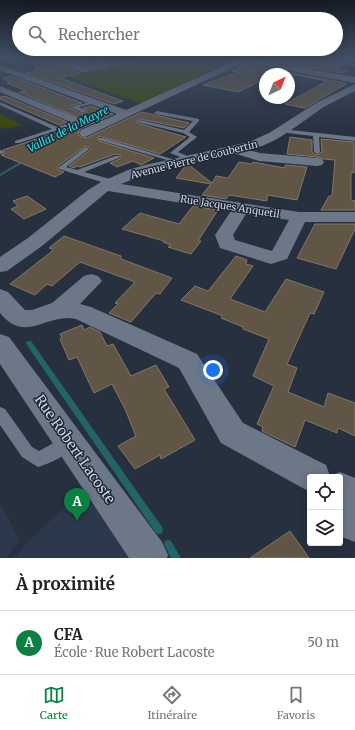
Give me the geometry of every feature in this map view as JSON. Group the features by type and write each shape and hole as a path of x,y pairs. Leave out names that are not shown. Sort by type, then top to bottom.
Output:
{"street":[{"path":"43,83 127,114"},
{"path":"86,133 127,114 186,83"},
{"path":"339,83 353,87"},
{"name":"Avenue Pierre de Coubertin","path":"0,266 35,242 94,192 109,183 133,173 264,141 320,105 353,87"},
{"path":"0,89 79,122"},
{"path":"234,149 259,157 317,157"},
{"name":"Rue Jacques Anquetil","path":"109,183 112,187 299,217 355,217"},
{"path":"241,208 224,235 227,244 271,258 280,255 299,217"},
{"path":"59,310 91,281"},
{"path":"0,297 18,317 27,319 59,310 71,310 83,313 188,361 232,433 308,474"},
{"name":"Rue Robert Lacoste","path":"0,344 150,556"},
{"path":"343,490 355,496"},
{"path":"343,508 355,524"}],"lane":[{"path":"0,102 18,96"},
{"path":"0,102 57,129"},
{"path":"83,111 74,107 94,102"},
{"path":"157,113 197,120 185,132"},
{"path":"16,142 79,122"},
{"path":"140,122 185,132 194,137 173,153 185,161"},
{"path":"281,131 355,139"},
{"path":"316,135 317,157"},
{"path":"101,138 185,161"},
{"path":"86,149 61,168 109,183"},
{"path":"76,173 117,157"},
{"path":"0,413 27,452 38,459 48,456 70,441"}],"shaded area":[{"path":"79,493 87,497 130,558 14,558 25,545"},
{"path":"0,503 20,540 6,558 0,558"}],"green space":[{"path":"85,83 185,83 143,104"},
{"path":"0,114 22,125 5,129 0,127"}],"building":[{"path":"7,83 30,83 82,103 70,106 70,108 80,113 86,113 86,110 83,108 91,106 113,114 80,129 78,134 81,137 86,138 142,112 189,123 184,128 140,119 136,122 186,137 160,154 99,136 99,141 154,158 141,165 133,161 117,167 110,163 120,159 120,155 115,154 80,167 77,166 74,168 69,166 90,150 90,148 86,146 58,166 58,170 64,172 55,177 1,155 4,154 3,150 76,126 83,126 86,121 19,92 26,91"},
{"path":"55,83 74,83 123,101 114,104"},
{"path":"208,83 257,83 238,92 203,85"},
{"path":"323,83 346,84 305,108 285,104 295,104 295,99"},
{"path":"5,96 67,122 59,125 0,99 0,97"},
{"path":"290,137 312,140 312,152 316,155 322,152 321,139 354,142 354,173 351,172 351,200 355,201 355,210 321,210 329,196 332,196 335,160 287,154"},
{"path":"239,162 252,164 253,162 285,168 285,165 307,167 297,200 267,195 267,201 229,195 226,199 202,195 211,184 176,178 186,165 189,165 212,183 216,176 228,178"},
{"path":"27,196 46,209 24,219 11,209 18,206 13,201"},
{"path":"193,206 218,210 198,241 201,241 191,254 168,247 171,245 163,242 164,241 122,229 140,213 179,224"},
{"path":"315,224 355,224 355,229 336,269 297,258"},
{"path":"64,236 121,256 121,259 172,278 160,294 156,293 131,322 109,313 118,304 115,303 135,282 80,262 52,286 47,284 35,295 10,284 51,252 53,249 49,248"},
{"path":"236,256 247,260 246,264 253,266 230,299 265,312 286,279 324,292 314,314 310,313 287,364 297,368 288,392 324,407 328,393 355,403 355,436 338,428 337,433 305,420 295,447 262,431 263,427 257,424 274,386 253,376 269,339 243,329 243,327 221,318 223,316 181,300 195,286 208,291"},
{"path":"82,325 84,330 90,327 100,332 107,346 113,344 131,376 156,365 169,387 164,389 195,440 161,459 160,455 135,469 118,446 136,436 125,409 112,384 94,393 77,357 69,360 60,339 62,338 60,334"},
{"path":"290,531 309,558 250,558"}],"waterway":[{"name":"Vallat de la Mayre","path":"0,175 26,160"},
{"path":"29,343 159,530"},
{"path":"168,544 176,558"}],"place":[{"name":"CFA","path":"77,521"}]}
